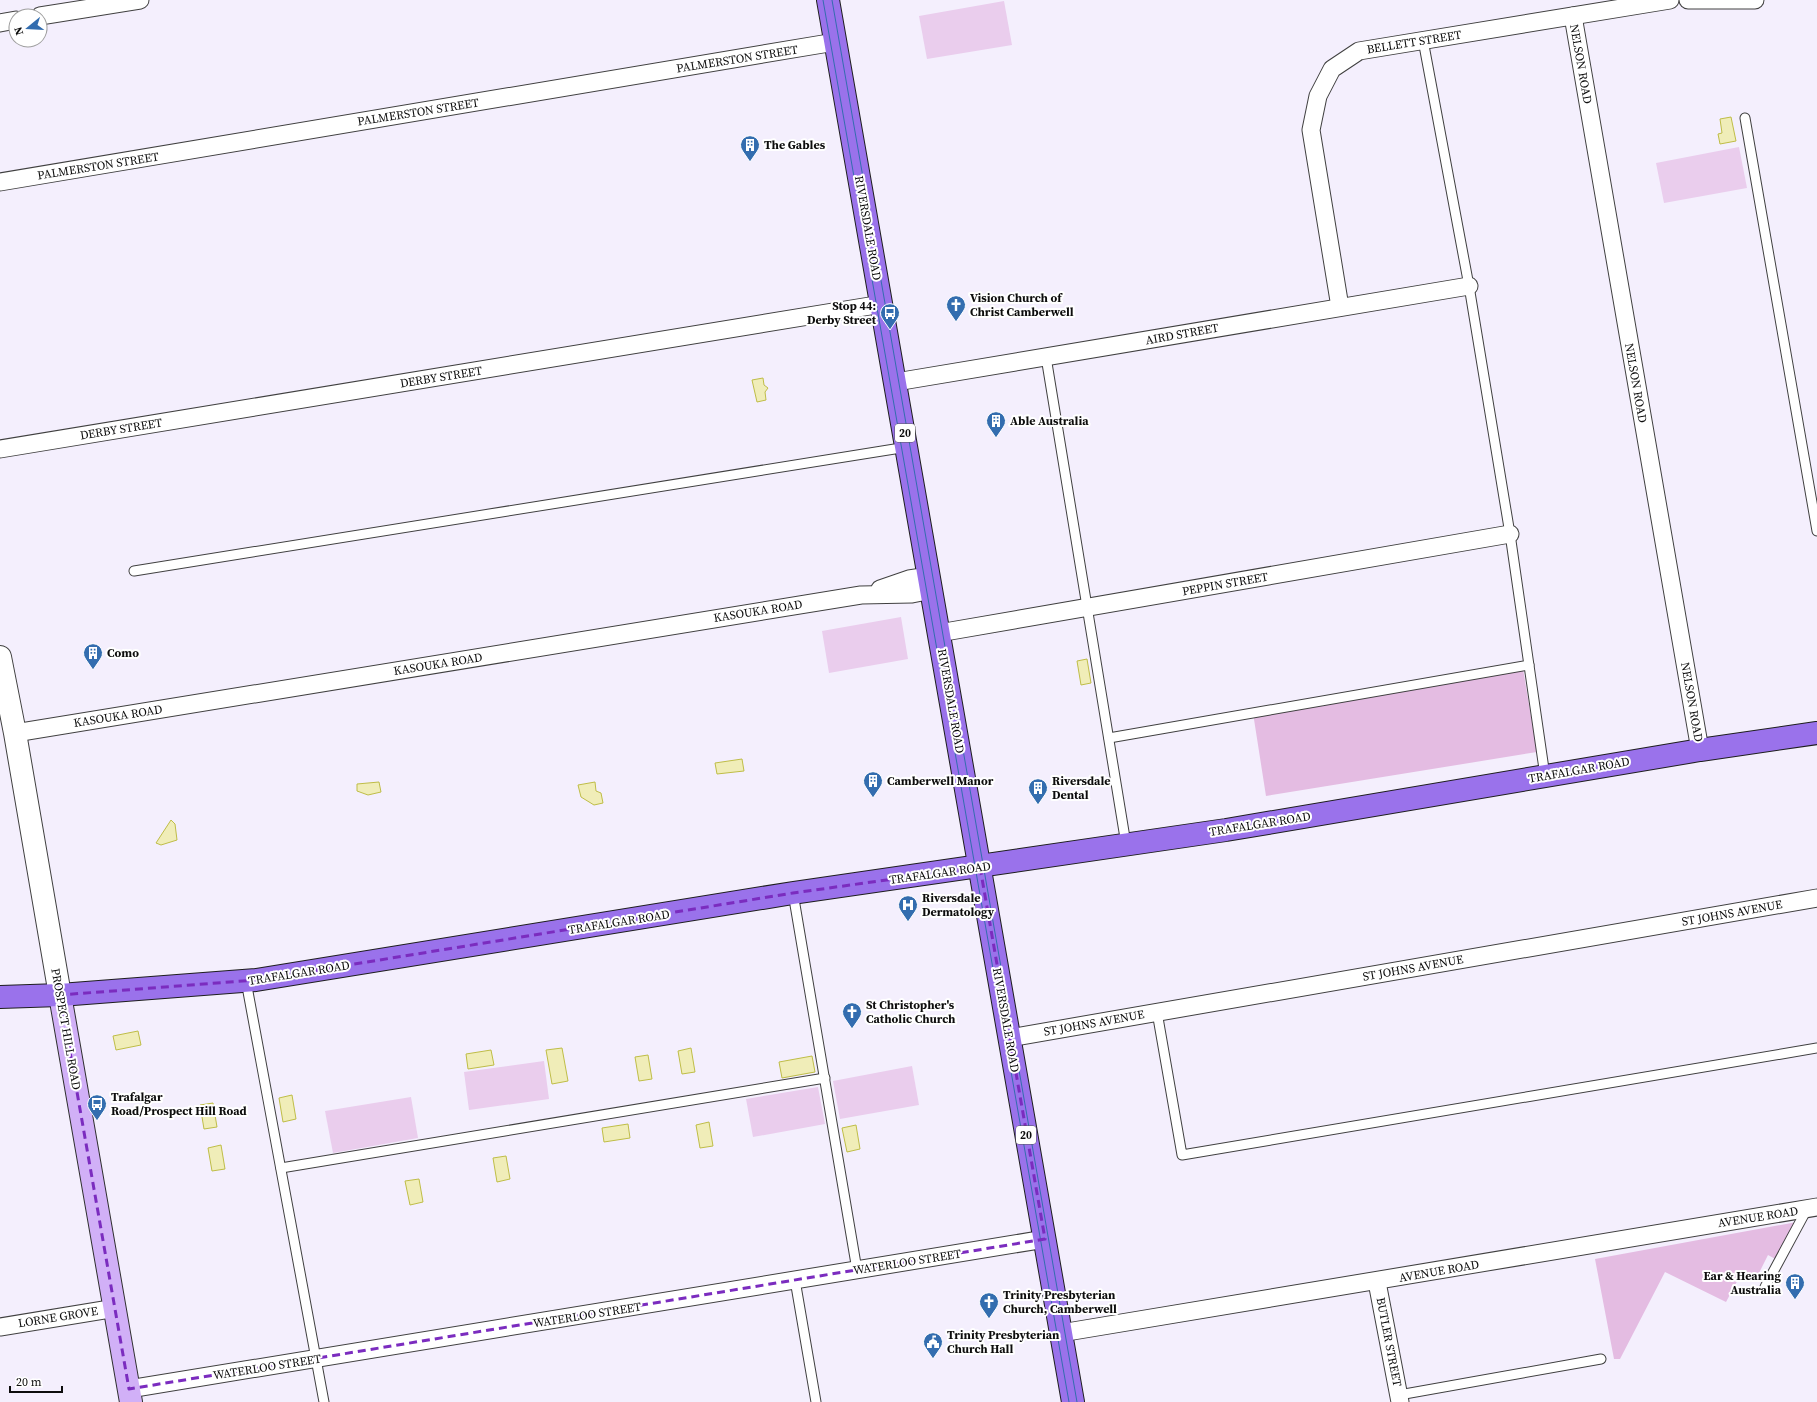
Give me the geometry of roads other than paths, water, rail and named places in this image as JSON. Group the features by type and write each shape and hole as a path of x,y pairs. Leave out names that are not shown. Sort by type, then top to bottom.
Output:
{"main road":[{"name":"RIVERSDALE ROAD","path":"828,0 896,382 1073,1402"},
{"name":"TRAFALGAR ROAD","path":"0,997 60,995 246,981 793,893 1226,830 1700,750 1817,733"},
{"name":"PROSPECT HILL ROAD","path":"60,995 116,1308 130,1396"}],"street":[{"path":"48,15 140,0"},
{"name":"BELLETT STREET","path":"1340,307 1311,130 1318,96 1332,69 1359,51 1670,0"},
{"path":"1688,0 1755,0"},
{"name":"NELSON ROAD","path":"1573,16 1700,750"},
{"name":"PALMERSTON STREET","path":"0,182 835,42"},
{"name":"AIRD STREET","path":"896,382 1468,286"},
{"name":"DERBY STREET","path":"0,449 882,304"},
{"name":"PEPPIN STREET","path":"939,633 1510,534"},
{"name":"KASOUKA ROAD","path":"15,733 861,595 912,594 930,583"},
{"name":"PROSPECT HILL ROAD","path":"0,660 15,733 60,995"},
{"name":"ST JOHNS AVENUE","path":"1009,1038 1817,898"},
{"name":"AVENUE ROAD","path":"1060,1333 1378,1282 1812,1208"},
{"name":"WATERLOO STREET","path":"130,1396 316,1359 1045,1239"},
{"name":"BUTLER STREET","path":"1378,1282 1400,1398"},
{"name":"LORNE GROVE","path":"0,1327 116,1308"}],"lane":[{"path":"1424,40 1510,534 1545,776"},
{"path":"1745,118 1817,531"},
{"path":"1046,357 1126,844"},
{"path":"134,571 907,447"},
{"path":"1109,738 1528,665"},
{"path":"793,893 857,1270"},
{"path":"246,981 324,1402"},
{"path":"1157,1012 1182,1155 1817,1048"},
{"path":"281,1168 825,1078"},
{"path":"1765,1288 1812,1208"},
{"path":"795,1280 816,1402"},
{"path":"1400,1398 1601,1359"}],"tram line":[{"path":"823,0 1069,1402"},
{"path":"832,0 1077,1402"}],"place":[{"name":"The Gables","path":"750,162"},
{"name":"Vision Church of Christ Camberwell","path":"956,322"},
{"name":"Stop 44: Derby Street","path":"890,330"},
{"name":"Able Australia","path":"996,438"},
{"name":"Como","path":"93,670"},
{"name":"Camberwell Manor","path":"873,798"},
{"name":"Riversdale Dental","path":"1038,805"},
{"name":"Riversdale Dermatology","path":"908,922"},
{"name":"St Christopher's Catholic Church","path":"852,1029"},
{"name":"Trafalgar Road/Prospect Hill Road","path":"97,1121"},
{"name":"Ear & Hearing Australia","path":"1795,1300"},
{"name":"Trinity Presbyterian Church, Camberwell","path":"989,1319"},
{"name":"Trinity Presbyterian Church Hall","path":"933,1359"}]}
